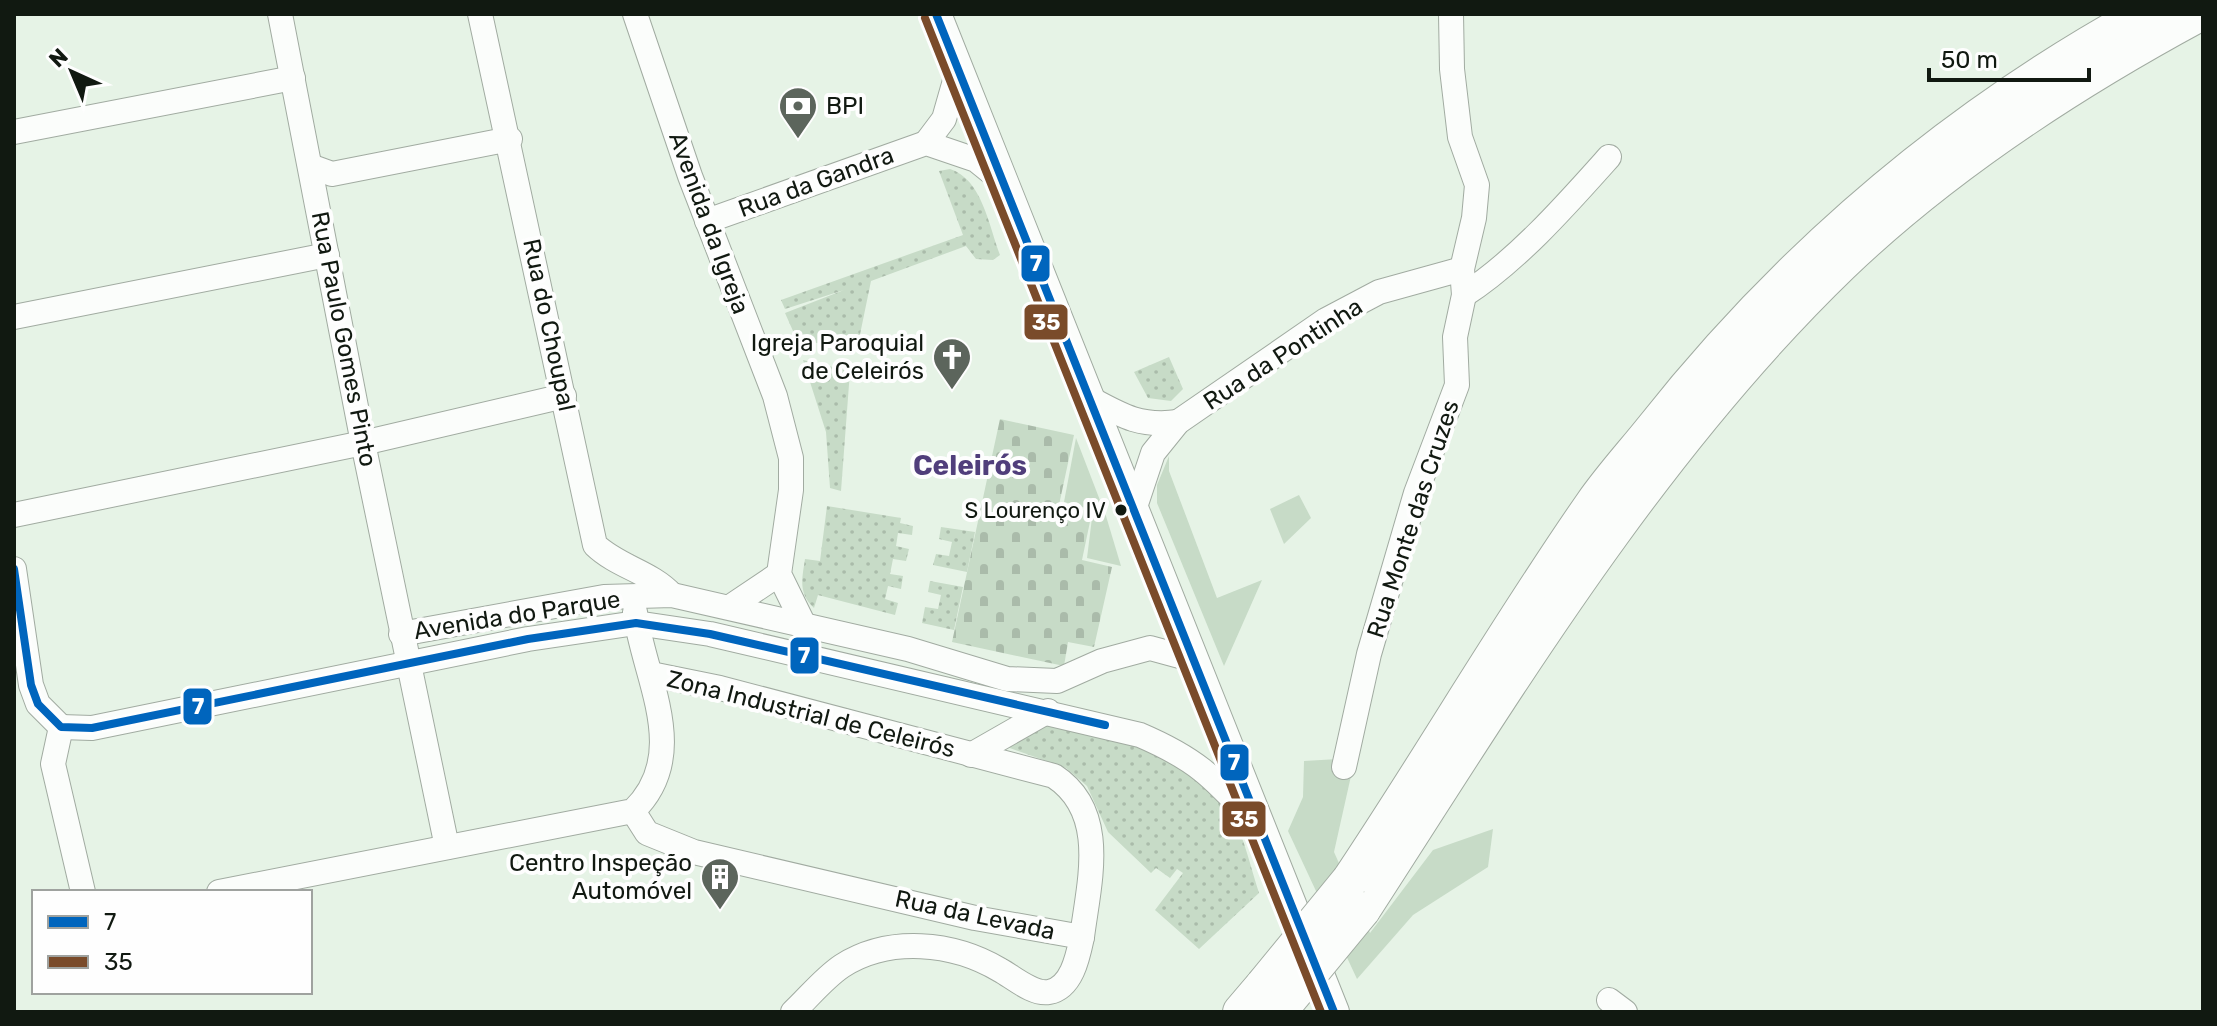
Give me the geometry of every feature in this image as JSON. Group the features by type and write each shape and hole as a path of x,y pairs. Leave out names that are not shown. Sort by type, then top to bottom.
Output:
{"highway":[{"path":"1356,895 1593,503 1715,351 1823,241 1889,183 2062,59 2142,14"},
{"path":"1241,1012 1271,999 1356,895 1619,522 1726,388 1841,264 1960,162 2040,107 2198,14"},
{"path":"2040,107 2087,96 2203,33"}],"main road":[{"path":"936,14 1334,1012"}],"street":[{"name":"Rua Paulo Gomes Pinto","path":"280,14 408,664"},
{"name":"Rua do Choupal","path":"480,14 510,139 595,545 608,557 661,583 672,595"},
{"name":"Avenida da Igreja","path":"635,14 707,221 775,396 791,458 791,490 779,574"},
{"path":"1451,14 1452,69 1460,137 1477,185 1474,218 1462,269"},
{"name":"Rua da Gandra","path":"707,221 926,143 944,119 958,70"},
{"path":"14,132 293,78"},
{"path":"310,166 332,174 510,139"},
{"name":"Rua da Gandra","path":"926,143 976,160 1002,181"},
{"path":"1464,295 1481,284 1566,206 1609,157"},
{"path":"14,317 327,255"},
{"name":"Rua Monte das Cruzes","path":"1344,767 1369,654 1416,493 1457,385 1455,337 1464,295 1462,269"},
{"name":"Rua da Pontinha","path":"1135,507 1153,453 1178,422 1326,320 1379,292 1462,269"},
{"path":"14,515 363,443 564,396"},
{"name":"Rua da Pontinha","path":"1089,398 1124,417 1153,425 1178,422"},
{"path":"14,569 31,685 38,704 61,727 53,764 83,890"},
{"path":"730,607 779,574 803,623"},
{"name":"Avenida do Parque","path":"401,634 604,597 672,595 803,623 1007,679 1057,681 1102,661 1150,648 1194,660"},
{"name":"Avenida do Parque","path":"633,596 636,623"},
{"path":"769,649 775,616"},
{"path":"229,890 633,811 650,794 661,770 661,738 651,674 636,623"},
{"name":"Avenida do Parque","path":"61,727 92,728 408,664 636,623 710,634 1140,735 1182,753 1205,770 1264,833"},
{"path":"408,664 447,847"},
{"name":"Zona Industrial de Celeirós","path":"651,674 720,688 971,755"},
{"path":"971,755 1048,711"},
{"name":"Rua da Levada","path":"633,811 647,833 694,852 975,918 1082,937 1094,849 1091,829 1073,789 1054,776 971,755"},
{"path":"793,1012 840,968 862,954 918,945 983,959 1032,988 1047,993 1056,989 1074,971 1082,937"}],"green space":[{"path":"950,169 961,174 977,193 1000,255 993,260 976,259 966,246 871,281 857,349 797,340 785,313 844,290 785,309 781,300 963,235 939,171"},
{"path":"1169,357 1183,389 1171,401 1148,398 1134,372"},
{"path":"803,360 850,371 841,491 830,488 826,432"},
{"path":"1000,419 1074,435 1059,505 1092,512 1082,560 1112,567 1094,647 1068,642 1064,666 952,642"},
{"path":"1076,438 1106,516 1121,566 1087,558 1093,510 1064,502"},
{"path":"1169,456 1169,471 1217,598 1262,580 1224,666 1157,503 1157,485"},
{"path":"1299,495 1311,518 1284,544 1270,509"},
{"path":"827,506 901,518 900,523 913,526 912,535 898,533 896,546 909,549 906,561 893,559 890,574 903,576 901,589 888,586 885,599 898,603 895,615 818,595 814,608 805,597 802,585 805,559 820,561"},
{"path":"941,527 975,532 967,572 933,565 936,554 949,556 952,542 939,539"},
{"path":"930,581 963,587 954,630 922,623 925,607 938,609 941,595 928,592"},
{"path":"1047,723 1152,751 1198,776 1218,794 1233,817 1259,893 1199,949 1155,910 1183,873 1177,869 1170,878 1156,868 1151,873 1108,832 1087,786 1066,768 1007,747"},
{"path":"1355,758 1334,852 1370,933 1433,850 1493,829 1488,867 1413,915 1357,979 1288,831 1303,797 1304,761"}],"transit line":[{"name":"7","path":"936,14 1334,1012"},
{"name":"35","path":"925,18 1321,1012"},
{"name":"7","path":"14,569 31,685 38,704 61,727 92,728 528,639 636,623 710,634 1105,725"}],"place":[{"name":"BPI","path":"798,140"},
{"name":"Igreja Paroquial de Celeirós","path":"952,391"},
{"name":"S Lourenço IV","path":"1121,510"},
{"name":"Centro Inspeção Automóvel","path":"720,911"}],"district":[{"name":"Celeirós","path":"970,465"}]}
